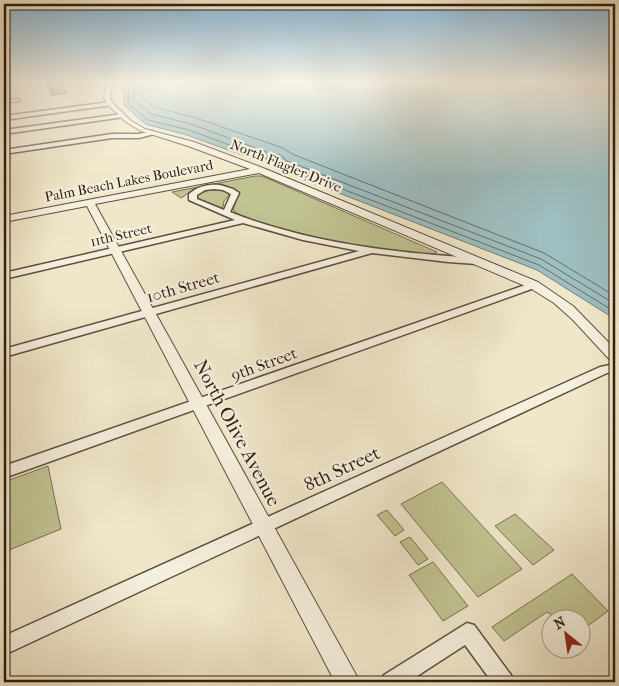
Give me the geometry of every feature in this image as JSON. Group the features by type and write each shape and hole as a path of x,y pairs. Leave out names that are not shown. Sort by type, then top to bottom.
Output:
{"street":[{"path":"4,118 34,114"},
{"path":"4,132 122,116"},
{"name":"North Flagler Drive","path":"122,116 134,125 152,133 191,144 260,170 534,285 567,305 583,320 615,357"},
{"path":"4,152 112,136 140,136 152,133"},
{"name":"Palm Beach Lakes Boulevard","path":"4,219 260,170"},
{"name":"North Flagler Drive","path":"226,213 235,193 231,190 210,187 200,189 193,194 193,200 226,213 244,220 316,240 370,250 477,261"},
{"name":"North Olive Avenue","path":"90,203 348,682"},
{"name":"11th Street","path":"4,276 244,220"},
{"name":"10th Street","path":"4,353 370,250"},
{"name":"9th Street","path":"4,472 534,285"},
{"name":"8th Street","path":"4,646 596,373 615,368"},
{"path":"391,682 467,632 504,682"}],"green space":[{"path":"255,176 262,176 437,252 430,255 330,241 243,218 233,210 238,193 228,187 209,185 197,188 181,198 172,192"},
{"path":"213,189 228,192 229,195 221,209 197,198 197,194"},
{"path":"48,466 61,529 4,552 4,482"},
{"path":"442,482 522,569 478,597 401,504"},
{"path":"387,510 404,530 395,536 377,515"},
{"path":"515,514 554,550 533,565 495,526"},
{"path":"410,537 428,559 418,565 400,542"},
{"path":"433,562 468,606 443,621 409,575"},
{"path":"572,574 608,611 592,623 592,608 542,608 542,615 504,641 492,627"}],"water":[{"path":"134,114 615,114 615,319 537,270 277,169 278,167 187,135 145,124"}]}
